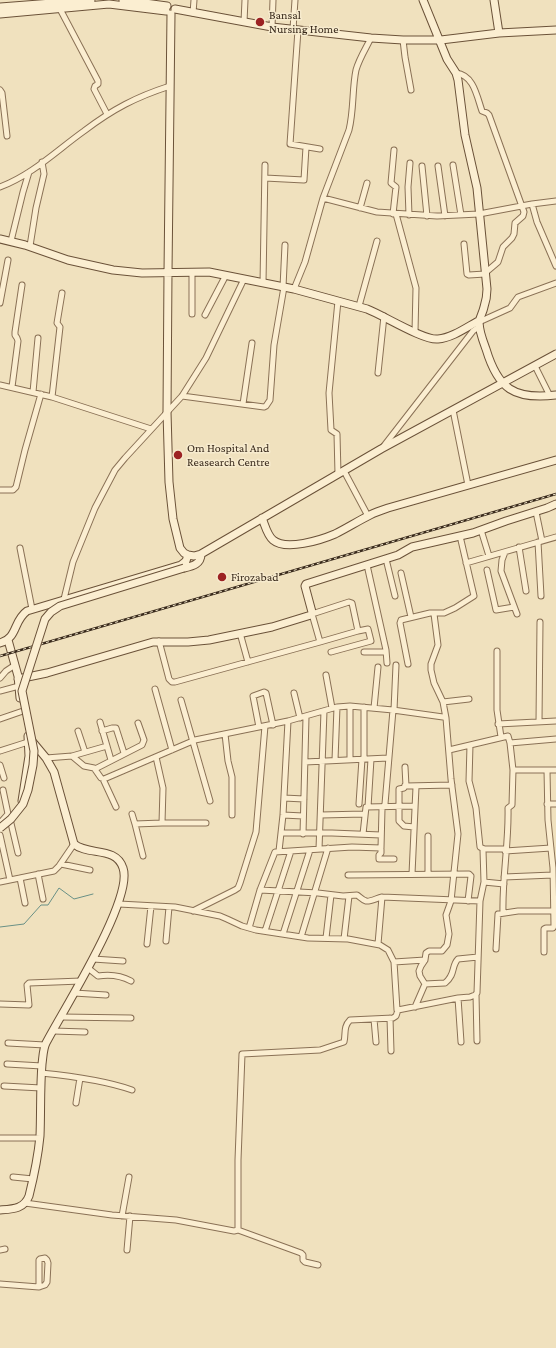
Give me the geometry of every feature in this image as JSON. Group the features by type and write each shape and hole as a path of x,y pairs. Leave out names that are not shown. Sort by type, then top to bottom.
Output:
{"street":[{"path":"0,14 16,9 91,0"},
{"path":"124,0 170,10"},
{"path":"192,13 194,0"},
{"path":"244,22 245,0"},
{"path":"272,27 273,0"},
{"path":"295,0 296,30 290,144 320,149"},
{"path":"381,449 480,323 486,301 487,289 477,188 465,135 456,73 447,59 423,0"},
{"path":"494,0 499,34"},
{"path":"0,7 16,9 60,9 110,4 192,13 296,30 403,40 440,40 556,30"},
{"path":"60,9 98,81 98,84 94,89 107,114"},
{"path":"170,10 167,412 169,482 173,519 180,548 184,553 194,556 201,554 381,449 556,354"},
{"path":"294,289 305,262 323,198 350,130 356,72 371,38"},
{"path":"403,40 411,90"},
{"path":"456,73 464,75 469,79 482,111 487,113 489,116 524,212 524,216 515,223 514,236 503,247 498,262 485,274 467,274 464,244"},
{"path":"0,187 18,180 107,114 140,96 170,86"},
{"path":"0,90 2,93 7,136"},
{"path":"265,178 304,180 306,147"},
{"path":"394,150 391,183 392,185 396,186 394,214 416,288 415,332"},
{"path":"30,246 36,208 44,174 42,162"},
{"path":"409,215 408,187 410,163"},
{"path":"263,283 265,165"},
{"path":"454,165 461,216"},
{"path":"422,166 427,216"},
{"path":"438,166 445,216"},
{"path":"11,241 29,172"},
{"path":"360,208 367,183"},
{"path":"323,198 360,208 394,214 427,216 461,216 479,214 556,201"},
{"path":"532,204 537,222 556,266"},
{"path":"0,239 30,246 68,260 113,270 142,273 209,272 294,289 359,306 384,316 428,338 437,340 480,323 510,308 520,296 556,283"},
{"path":"359,306 377,241"},
{"path":"182,396 264,407 270,401 274,345 284,287 285,245"},
{"path":"0,303 8,260"},
{"path":"192,272 192,314"},
{"path":"205,315 226,275"},
{"path":"64,599 72,562 99,499 119,464 182,396 206,358 244,279"},
{"path":"12,387 18,341 14,332 22,285"},
{"path":"52,397 60,327 57,322 62,293"},
{"path":"338,301 328,397 331,430 337,434 341,472 368,516"},
{"path":"378,373 384,316"},
{"path":"480,323 493,369 502,383 510,390 525,395 553,395 535,366"},
{"path":"33,392 38,338"},
{"path":"243,404 252,342"},
{"path":"0,384 52,397 151,429"},
{"path":"0,490 12,490 16,487 41,394"},
{"path":"453,410 468,485"},
{"path":"262,518 271,539 276,543 292,545 308,542 330,536 368,516 388,508 556,460"},
{"path":"320,642 305,585 386,559 417,546 481,530 556,504"},
{"path":"536,512 540,542 541,596"},
{"path":"481,530 489,556"},
{"path":"408,664 400,621 448,611 474,596 460,536"},
{"path":"466,563 556,537"},
{"path":"520,547 526,591"},
{"path":"20,548 32,609"},
{"path":"505,552 502,560 502,571 517,614"},
{"path":"0,829 11,819 23,804 28,790 33,765 34,747 22,691 45,619 51,612 60,606 194,565 201,558 201,554"},
{"path":"0,643 8,640 12,636 20,617 27,611 181,565 186,561 188,555"},
{"path":"386,559 395,596"},
{"path":"367,565 386,652 387,663"},
{"path":"487,570 496,610 514,607"},
{"path":"401,573 411,618"},
{"path":"0,691 47,673 102,658 145,644 159,642 197,642 272,627 351,602 353,605 358,631"},
{"path":"425,984 420,976 420,967 425,960 427,952 442,951 447,945 449,934 446,915 454,874 458,834 446,718 443,702 434,683 430,667 438,645 434,614"},
{"path":"539,722 540,622"},
{"path":"159,642 169,679 172,682 368,629 370,642 331,652"},
{"path":"240,633 248,662"},
{"path":"0,829 10,819 23,798 29,756 28,740 15,665 8,640"},
{"path":"497,651 498,724 501,738"},
{"path":"364,652 386,652"},
{"path":"0,678 6,671 15,665"},
{"path":"394,860 379,859 379,855 381,853 382,808 385,804 396,665"},
{"path":"374,708 378,667"},
{"path":"326,675 334,707 335,760"},
{"path":"155,689 172,750"},
{"path":"259,727 253,696 264,692 266,693 273,725"},
{"path":"294,693 300,718"},
{"path":"181,700 210,801"},
{"path":"443,702 469,700"},
{"path":"350,706 350,760"},
{"path":"103,779 193,741 273,725 306,717 334,707 364,707 446,718"},
{"path":"359,804 363,759 364,707"},
{"path":"319,849 324,710"},
{"path":"0,719 23,711"},
{"path":"303,834 306,717"},
{"path":"279,851 283,814 288,721"},
{"path":"498,724 556,721"},
{"path":"100,722 112,760"},
{"path":"95,769 144,744 138,723"},
{"path":"193,910 235,890 238,888 240,883 256,832 265,726"},
{"path":"102,731 116,728 124,753"},
{"path":"78,731 85,752"},
{"path":"225,734 228,761 232,777 232,815"},
{"path":"449,750 508,736 512,770 512,804 508,808 503,913"},
{"path":"510,743 556,739"},
{"path":"0,751 28,740"},
{"path":"0,1210 19,1208 25,1203 29,1196 39,1138 40,1088 45,1045 93,959 119,904 124,873 121,864 115,857 106,853 79,847 74,844 54,772 46,758 28,740"},
{"path":"470,745 469,783 476,808 480,847 484,849 505,850 551,848"},
{"path":"46,758 72,756 107,746"},
{"path":"72,756 84,766 93,767 95,769 103,779 116,807"},
{"path":"156,757 162,788 162,824"},
{"path":"305,762 388,758"},
{"path":"363,834 365,808 368,807 371,759"},
{"path":"0,765 4,778"},
{"path":"405,767 405,785"},
{"path":"512,770 556,770"},
{"path":"544,952 544,930 554,927 555,910 548,820 547,770"},
{"path":"414,827 401,824 399,789 403,788 405,785 416,787 452,785"},
{"path":"412,874 416,787"},
{"path":"0,823 8,814 3,790"},
{"path":"284,798 304,799"},
{"path":"548,804 556,804"},
{"path":"368,807 382,808 415,806"},
{"path":"132,814 143,856"},
{"path":"283,814 303,816"},
{"path":"321,815 364,814"},
{"path":"10,819 18,853"},
{"path":"135,824 206,823"},
{"path":"281,833 381,835"},
{"path":"0,835 10,880"},
{"path":"428,836 428,874"},
{"path":"0,881 54,871 61,864 74,844"},
{"path":"249,928 260,890 274,852 352,847 381,848"},
{"path":"300,937 328,848"},
{"path":"477,1041 476,994 480,901 484,882 484,849"},
{"path":"283,934 310,850"},
{"path":"265,931 291,851"},
{"path":"61,864 90,870"},
{"path":"38,874 43,899"},
{"path":"348,875 469,874 471,875 468,901"},
{"path":"504,877 553,875"},
{"path":"20,878 25,903"},
{"path":"484,882 504,884"},
{"path":"260,890 359,896 367,902 382,897 480,901"},
{"path":"326,938 331,895"},
{"path":"344,939 349,896"},
{"path":"378,944 382,897"},
{"path":"119,904 193,910 227,919 249,928 265,931 300,937 344,939 378,944 388,950 394,962 397,1010 396,1016 390,1018 350,1020 345,1030 344,1042 329,1048 302,1051 243,1053 241,1055 238,1230"},
{"path":"147,944 151,906"},
{"path":"166,941 169,907"},
{"path":"496,949 498,915 518,911 555,910"},
{"path":"425,984 445,983 452,977 455,963 458,959 478,957"},
{"path":"93,959 123,961"},
{"path":"394,962 425,960"},
{"path":"88,968 98,976 121,976 131,981"},
{"path":"0,1004 30,1005 27,985 30,983 81,981"},
{"path":"415,1007 425,984"},
{"path":"74,993 106,996"},
{"path":"397,1010 470,997 476,994"},
{"path":"458,998 461,1042"},
{"path":"61,1017 131,1018"},
{"path":"390,1018 391,1051"},
{"path":"374,1019 376,1042"},
{"path":"53,1031 85,1032"},
{"path":"8,1043 45,1045"},
{"path":"7,1064 42,1069 132,1090"},
{"path":"76,1103 80,1078"},
{"path":"4,1086 40,1088"},
{"path":"0,1138 39,1138"},
{"path":"13,1177 33,1179"},
{"path":"122,1216 130,1177"},
{"path":"25,1203 76,1211 176,1220 234,1231 238,1230 301,1253 303,1255 304,1262 318,1265"},
{"path":"127,1250 130,1216"},
{"path":"0,1284 39,1286 45,1285 47,1282 48,1263 45,1258 39,1260 39,1286"}],"waterway":[{"path":"0,927 24,924 41,905 48,905 59,888 74,899 93,894"}],"railway":[{"path":"0,656 556,494"}],"place":[{"name":"Bansal Nursing Home","path":"260,22"},
{"name":"Om Hospital And Reasearch Centre","path":"178,455"},
{"name":"Firozabad","path":"222,577"}]}
